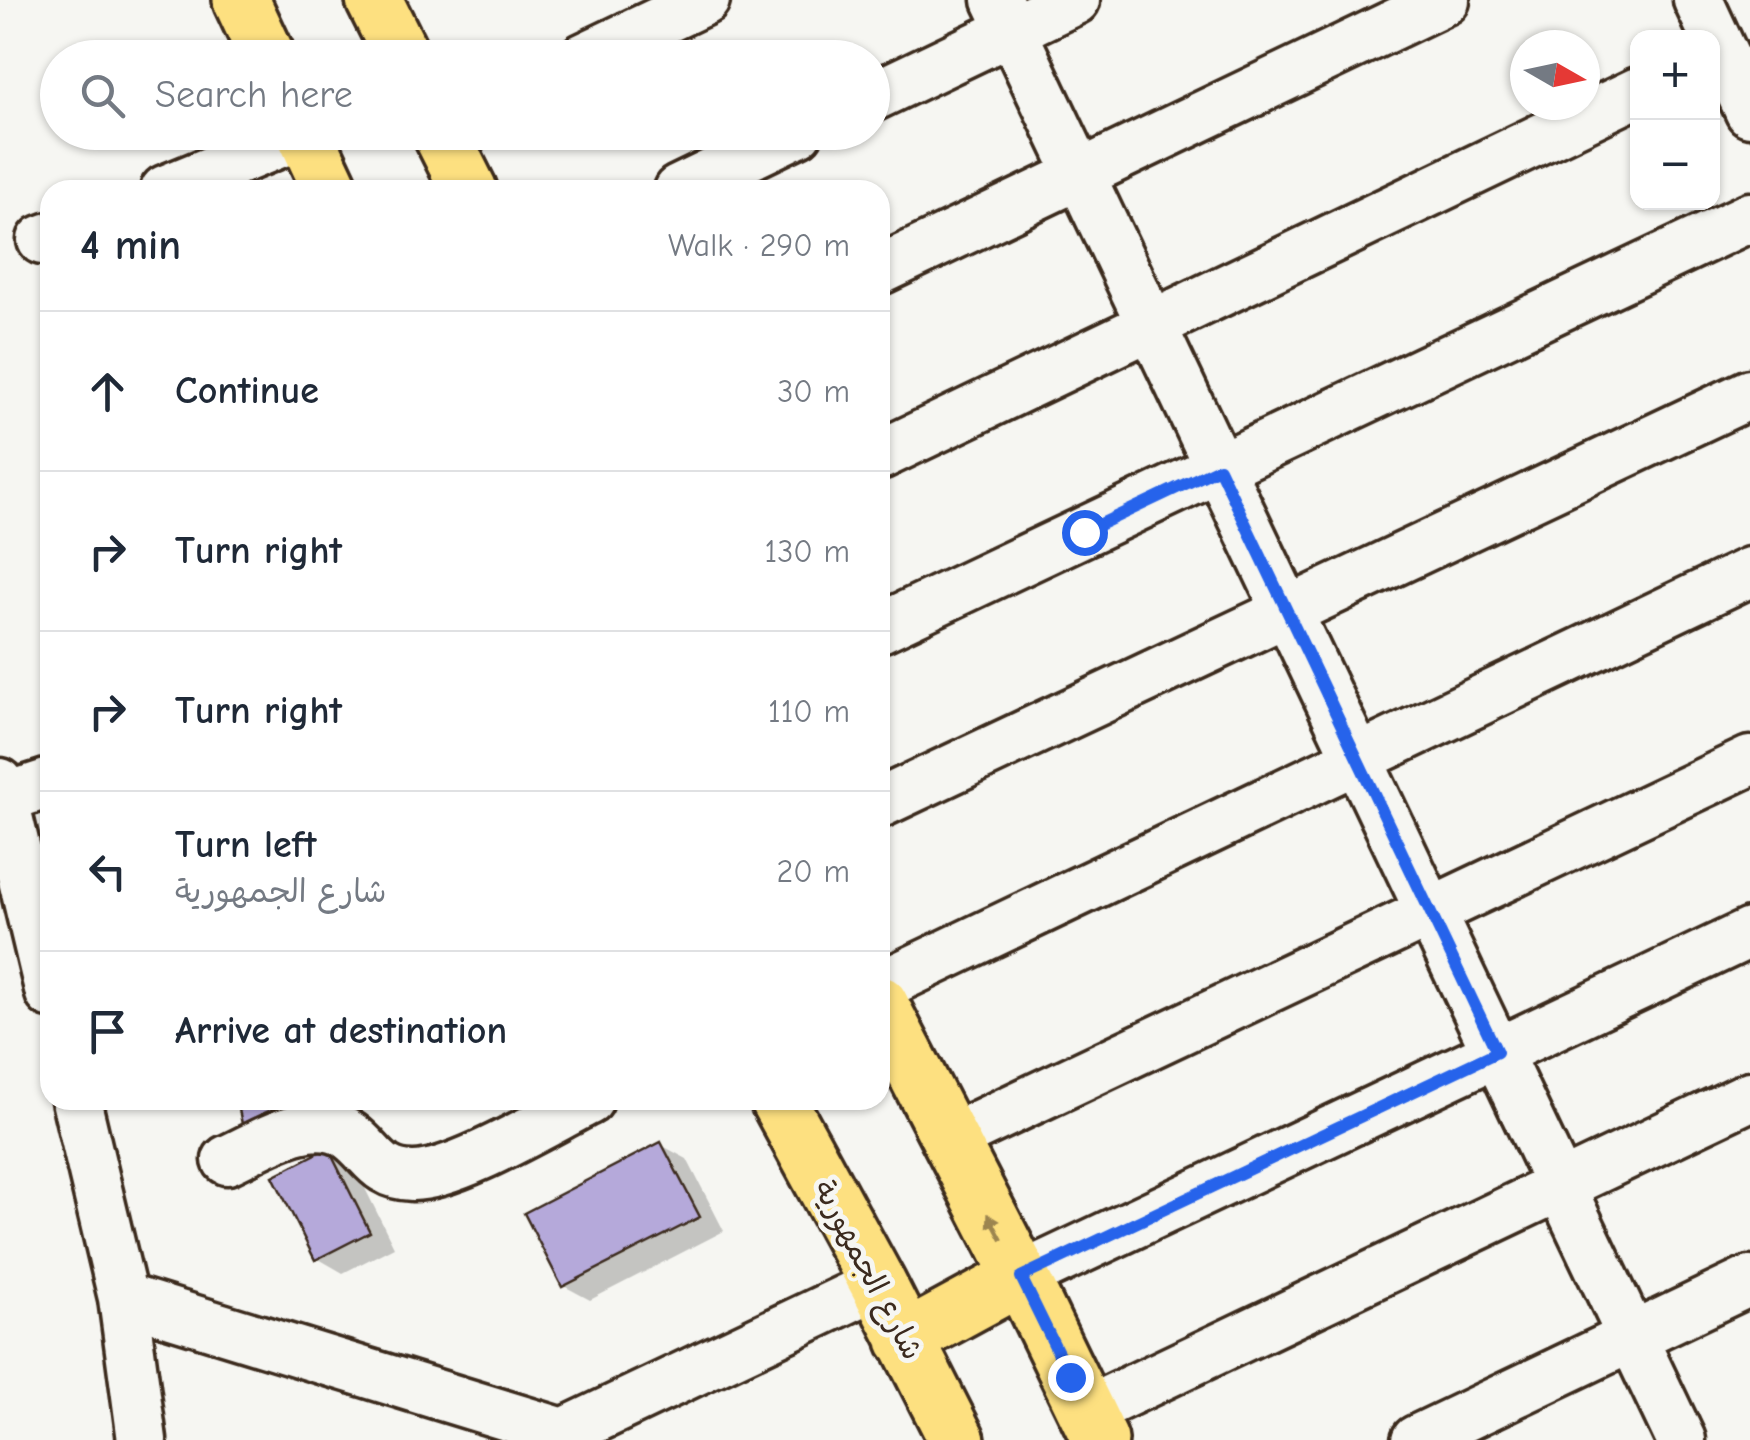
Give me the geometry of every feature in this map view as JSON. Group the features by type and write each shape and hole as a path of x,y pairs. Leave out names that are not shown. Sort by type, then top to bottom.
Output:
{"main road":[{"path":"241,0 260,40"},
{"path":"374,0 394,40"},
{"path":"312,150 326,180"},
{"path":"449,150 464,180"},
{"path":"890,1023 1094,1425"},
{"name":"شارع الجمهورية","path":"783,1110 878,1284 956,1440"},
{"path":"905,1340 1021,1277"}],"street":[{"path":"621,40 705,0"},
{"path":"890,86 1004,15 1075,0"},
{"path":"890,265 1445,0"},
{"path":"1698,0 1728,49 1750,112"},
{"path":"1004,15 1681,1440"},
{"path":"890,450 1630,96"},
{"path":"189,180 263,150"},
{"path":"699,180 761,150"},
{"path":"890,623 1750,217"},
{"path":"890,797 1750,394"},
{"path":"890,981 1750,572"},
{"path":"950,1140 1750,761"},
{"path":"40,785 2,791 40,951"},
{"path":"1021,1277 1750,933"},
{"path":"1094,1425 1560,1186 1750,1096"},
{"path":"78,1110 123,1298 142,1440"},
{"path":"227,1160 295,1130 319,1125 349,1134 377,1166 408,1176 439,1174 569,1110"},
{"path":"1416,1440 1750,1281"},
{"path":"123,1298 578,1432 878,1284"}],"building":[{"path":"239,1110 286,1110 291,1133 246,1143"},
{"path":"661,1142 700,1217 562,1287 524,1213"},
{"path":"328,1148 370,1232 315,1260 273,1176"}],"route":[{"path":"1070,1377 1021,1277 1497,1052 1219,468 1084,532"}]}
